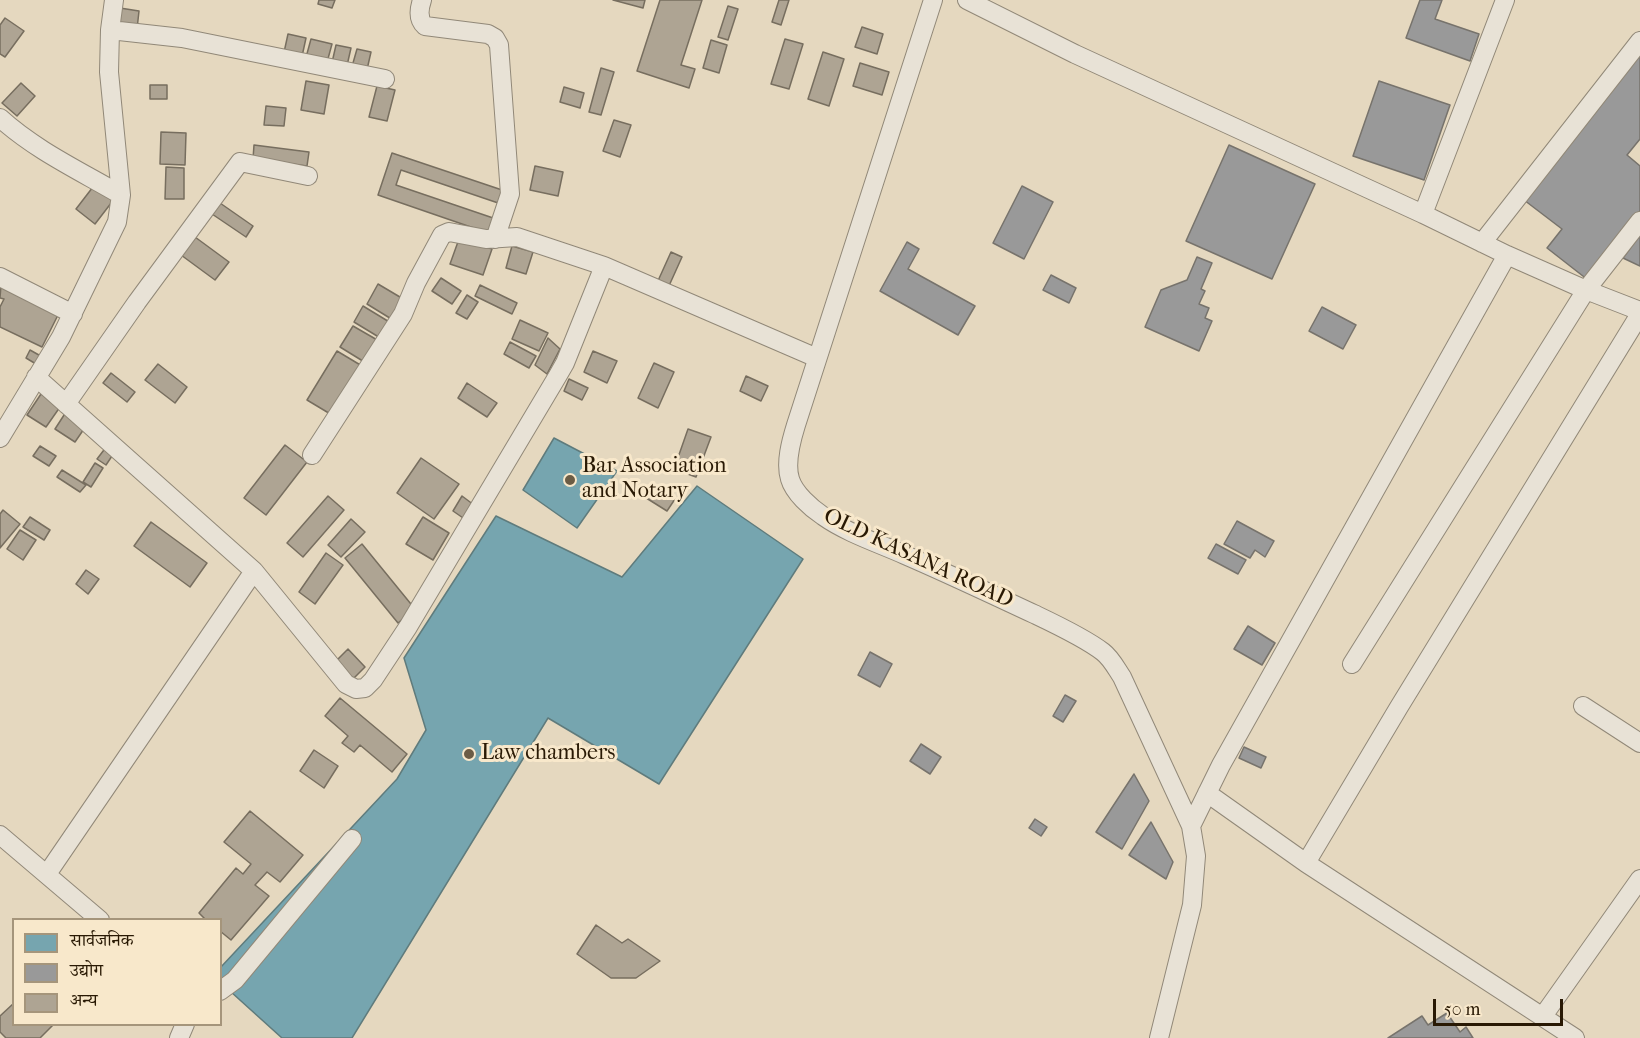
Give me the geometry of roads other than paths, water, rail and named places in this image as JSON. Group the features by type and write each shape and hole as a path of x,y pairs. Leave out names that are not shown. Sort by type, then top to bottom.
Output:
{"street":[{"path":"0,438 61,337 117,222 121,195 110,80 110,30 114,0"},
{"path":"422,0 419,16 420,22 425,26 488,34 495,38 499,45 510,194 495,239"},
{"name":"OLD KASANA ROAD","path":"933,0 817,358 792,440 789,469 794,488 813,509 844,529 1053,623 1102,651 1113,663 1122,677 1191,826 1196,856 1192,905 1159,1038"},
{"path":"967,0 1075,54 1507,255 1640,313 1306,863"},
{"path":"1423,214 1505,0"},
{"path":"110,30 182,38 385,80"},
{"path":"1482,243 1640,41"},
{"path":"0,118 27,140 121,195"},
{"path":"66,404 137,302 240,162 308,176"},
{"path":"1352,664 1586,290 1640,221"},
{"path":"312,455 403,314 416,283 442,235 448,232 495,239 517,237 604,266 817,358"},
{"path":"1191,826 1221,765 1507,255"},
{"path":"36,376 254,571 346,684 356,689 365,687 373,680 408,627 561,370 604,266"},
{"path":"0,277 73,314"},
{"path":"47,874 254,571"},
{"path":"1583,706 1640,743"},
{"path":"1207,793 1306,863 1575,1038"},
{"path":"0,835 98,918"},
{"path":"222,990 235,980 352,839"},
{"path":"1543,1016 1640,879"}],"place":[{"name":"Bar Association and Notary","path":"570,480"},
{"name":"Law chambers","path":"469,754"}]}
